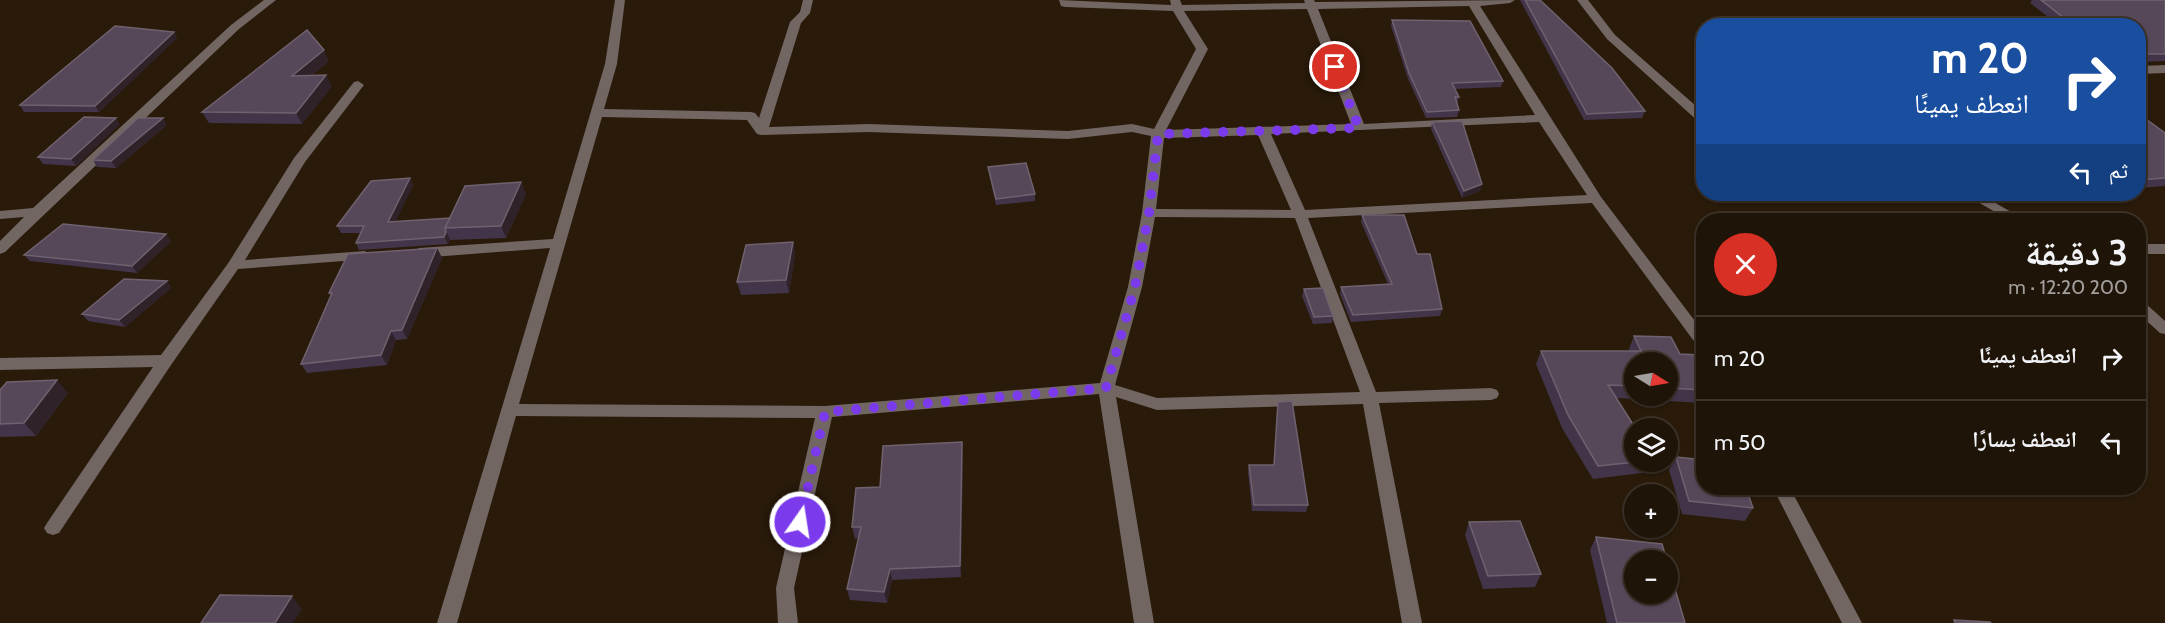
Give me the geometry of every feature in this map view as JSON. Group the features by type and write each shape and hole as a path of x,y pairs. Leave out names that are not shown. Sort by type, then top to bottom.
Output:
{"street":[{"path":"0,249 236,27 271,0"},
{"path":"447,623 611,64 620,0"},
{"path":"761,131 796,22 805,13 808,0"},
{"path":"1064,0 1065,4 1510,0"},
{"path":"1581,0 1611,37 1696,113"},
{"path":"1471,1 1596,199 1696,333"},
{"path":"1311,3 1359,128"},
{"path":"1144,623 1106,388 1135,287 1149,213 1158,134 1202,49 1176,4"},
{"path":"2146,70 2165,69"},
{"path":"53,528 165,361 234,266 299,161 358,85"},
{"path":"597,112 751,116 761,131"},
{"path":"761,131 869,128 1068,135 1132,128 1158,134 1359,128 1543,118"},
{"path":"1263,131 1300,214 1370,398 1412,623"},
{"path":"1149,213 1300,214 1596,199"},
{"path":"1984,201 2005,213"},
{"path":"0,215 37,212"},
{"path":"408,253 558,243"},
{"path":"2146,249 2165,249"},
{"path":"234,266 385,255"},
{"path":"2146,312 2162,326"},
{"path":"2146,325 2162,326"},
{"path":"0,364 165,361"},
{"path":"510,410 825,412 1106,388 1157,404 1491,394"},
{"path":"788,623 785,588 825,412"},
{"path":"1785,495 1852,623"}],"building":[{"path":"1525,0 1540,0 1612,68 1645,111 1587,114"},
{"path":"2041,0 2165,0 2165,54 2146,53 2146,18 2064,18"},
{"path":"1392,20 1470,21 1503,81 1452,83 1459,97 1455,97 1459,110 1427,112 1409,73"},
{"path":"115,26 174,32 95,106 20,105"},
{"path":"307,30 324,50 292,76 326,75 296,113 202,112"},
{"path":"84,117 116,118 71,159 38,157"},
{"path":"138,118 163,118 111,161 93,160"},
{"path":"2146,119 2165,133 2165,178 2146,179"},
{"path":"1462,121 1482,184 1464,191 1432,122"},
{"path":"1026,163 1035,194 996,199 988,167"},
{"path":"410,178 388,222 450,218 444,237 356,243 364,226 337,226 371,181"},
{"path":"521,182 501,226 445,228 465,186"},
{"path":"1362,215 1404,215 1417,254 1430,254 1442,309 1353,315 1341,287 1392,284"},
{"path":"63,224 166,234 132,266 24,255"},
{"path":"793,242 786,280 737,282 746,245"},
{"path":"437,248 402,330 391,331 381,355 301,364 332,293 329,293 348,254"},
{"path":"124,279 167,281 119,320 82,314"},
{"path":"1323,288 1333,316 1314,317 1304,289"},
{"path":"1634,336 1671,337 1680,354 1696,355 1696,390 1678,389 1678,352 1624,352 1624,386 1608,385 1629,418 1624,418 1624,463 1598,466 1568,415 1541,351 1641,351"},
{"path":"57,380 24,423 0,424 0,390 7,382"},
{"path":"1292,401 1308,505 1254,505 1249,465 1274,465 1278,402"},
{"path":"962,442 960,566 890,569 884,592 847,589 861,527 852,527 856,488 880,487 883,446"},
{"path":"1678,457 1696,459 1696,495 1748,495 1753,508 1689,501"},
{"path":"1520,521 1541,574 1488,576 1469,522"},
{"path":"1596,537 1662,544 1664,550 1624,550 1624,604 1678,604 1678,599 1685,623 1617,623"},
{"path":"220,595 292,596 275,623 201,623"},
{"path":"1954,620 1990,622 1991,623 1955,623"}],"route":[{"path":"800,522 825,412 1106,388 1135,287 1149,213 1158,134 1359,128 1335,67"}]}
